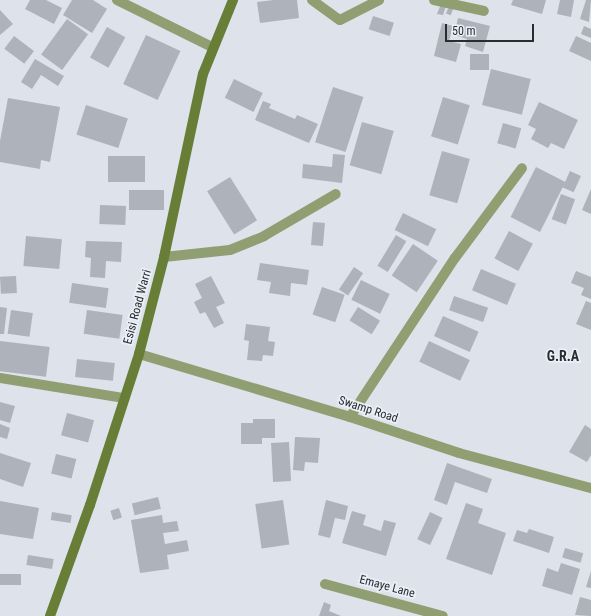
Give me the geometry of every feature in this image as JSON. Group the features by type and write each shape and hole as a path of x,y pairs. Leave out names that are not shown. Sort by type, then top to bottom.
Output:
{"street":[{"path":"117,0 212,48"},
{"name":"Esisi Road Warri","path":"50,616 90,505 138,354 164,257 196,103 212,48 233,0"},
{"path":"312,0 340,20 379,0"},
{"path":"434,0 484,11"},
{"path":"350,417 455,258 522,168"},
{"path":"164,257 230,250 264,236 336,194"},
{"name":"Swamp Road","path":"138,354 350,417 459,453 591,488"},
{"path":"0,378 124,398"},
{"name":"Emaye Lane","path":"325,584 443,616"}],"building":[{"path":"30,0 46,0 62,8 54,24 25,9"},
{"path":"72,0 93,0 107,9 92,33 63,15"},
{"path":"297,0 299,18 260,23 257,2"},
{"path":"513,0 546,0 542,14 511,5"},
{"path":"560,0 574,0 571,17 557,14"},
{"path":"586,0 591,0 589,22 580,19"},
{"path":"441,4 446,6 443,15 437,14"},
{"path":"449,6 454,8 451,15 446,13"},
{"path":"0,10 13,24 0,35"},
{"path":"373,16 394,23 390,36 369,29"},
{"path":"458,18 490,26 483,52 465,46 467,39 454,35"},
{"path":"67,19 88,34 62,70 41,55"},
{"path":"442,23 453,26 449,41 461,44 456,62 434,56"},
{"path":"584,26 591,29 591,38 581,34"},
{"path":"107,27 125,37 108,68 90,58"},
{"path":"146,35 180,51 158,100 123,84"},
{"path":"14,36 34,51 24,64 4,49"},
{"path":"576,36 591,43 591,61 569,51"},
{"path":"470,54 489,54 489,70 470,70"},
{"path":"35,59 64,76 58,86 41,75 32,89 21,82"},
{"path":"491,69 531,79 522,115 482,105"},
{"path":"234,79 263,93 254,112 225,98"},
{"path":"333,87 363,97 346,152 315,142"},
{"path":"443,97 470,105 458,144 431,136"},
{"path":"8,98 60,107 50,162 41,160 40,169 0,162 0,141"},
{"path":"263,101 271,104 269,108 295,119 297,115 318,124 309,143 255,120"},
{"path":"539,102 578,120 564,149 551,143 548,148 531,139 536,129 528,125"},
{"path":"86,105 128,119 118,148 76,134"},
{"path":"362,122 394,131 381,174 350,165"},
{"path":"503,123 521,128 515,148 497,143"},
{"path":"442,151 470,159 457,203 429,195"},
{"path":"333,154 345,155 342,183 302,178 303,164 332,167"},
{"path":"108,156 145,156 145,182 108,182"},
{"path":"536,167 565,182 540,232 511,217"},
{"path":"570,171 581,176 574,192 563,187"},
{"path":"230,177 257,220 234,235 207,191"},
{"path":"591,189 591,214 582,210"},
{"path":"129,190 164,190 164,210 129,210"},
{"path":"561,194 575,199 566,225 552,219"},
{"path":"100,205 126,206 125,225 99,224"},
{"path":"403,213 436,229 428,246 395,230"},
{"path":"313,222 325,223 323,246 311,245"},
{"path":"509,231 533,244 518,271 494,258"},
{"path":"396,235 406,241 388,272 377,266"},
{"path":"26,236 62,239 59,269 23,266"},
{"path":"86,241 122,242 121,262 106,261 105,278 90,277 91,258 85,257"},
{"path":"413,244 438,261 417,292 392,276"},
{"path":"260,263 309,270 307,285 291,283 290,296 269,293 271,282 257,280"},
{"path":"354,267 363,273 348,296 339,289"},
{"path":"481,269 516,284 507,305 472,290"},
{"path":"576,271 591,277 591,299 581,295 584,288 571,283"},
{"path":"16,276 17,293 1,294 0,277"},
{"path":"211,276 225,303 216,307 224,323 214,328 205,312 200,314 194,302 202,298 195,284"},
{"path":"361,280 390,294 380,314 351,300"},
{"path":"72,283 109,288 106,308 69,303"},
{"path":"322,287 345,295 335,322 313,314"},
{"path":"454,296 488,308 483,322 449,310"},
{"path":"586,301 591,303 591,330 576,324"},
{"path":"0,307 7,308 4,334 0,334"},
{"path":"358,307 380,321 372,334 350,321"},
{"path":"11,310 33,313 29,337 8,334"},
{"path":"87,310 123,315 119,339 84,334"},
{"path":"443,316 479,332 470,352 434,336"},
{"path":"246,324 270,327 268,341 275,342 273,356 263,355 262,361 247,360 249,341 244,340"},
{"path":"0,341 50,347 46,377 0,371"},
{"path":"429,341 470,360 460,381 419,362"},
{"path":"77,359 115,363 113,381 75,377"},
{"path":"0,402 15,406 10,423 0,420"},
{"path":"67,413 94,420 88,442 61,435"},
{"path":"253,419 275,419 275,438 262,438 262,444 241,444 241,423 253,423"},
{"path":"0,424 10,428 7,439 0,437"},
{"path":"585,425 591,429 591,455 587,462 569,452"},
{"path":"295,437 320,438 318,463 305,462 304,471 293,470"},
{"path":"289,442 291,481 273,482 271,443"},
{"path":"0,453 31,463 23,487 0,479"},
{"path":"56,454 76,459 72,478 51,473"},
{"path":"447,463 492,479 487,493 455,482 447,505 434,500"},
{"path":"158,497 161,509 135,515 132,504"},
{"path":"283,500 289,545 262,548 255,504"},
{"path":"326,500 348,506 345,520 335,518 330,538 318,535"},
{"path":"0,501 39,508 33,539 0,534"},
{"path":"466,503 483,509 478,523 506,533 492,575 446,559"},
{"path":"119,508 122,518 113,520 110,511"},
{"path":"352,511 366,515 363,525 381,531 384,520 396,523 386,556 342,543"},
{"path":"52,512 72,515 71,523 51,520"},
{"path":"430,512 443,518 430,545 417,539"},
{"path":"162,515 163,523 177,521 179,531 163,533 165,544 187,540 189,551 167,555 169,569 140,573 131,520"},
{"path":"529,529 554,537 549,553 513,541 517,530 527,533"},
{"path":"565,548 583,553 581,563 562,558"},
{"path":"28,555 54,559 52,569 26,565"},
{"path":"561,563 580,569 572,595 542,586 547,568 558,572"},
{"path":"591,571 591,588 586,587"},
{"path":"0,574 21,574 21,585 0,585"},
{"path":"580,597 591,600 591,616 575,615"},
{"path":"324,602 331,605 329,611 341,616 319,616"}],"district":[{"name":"G.R.A","path":"563,356"}]}
